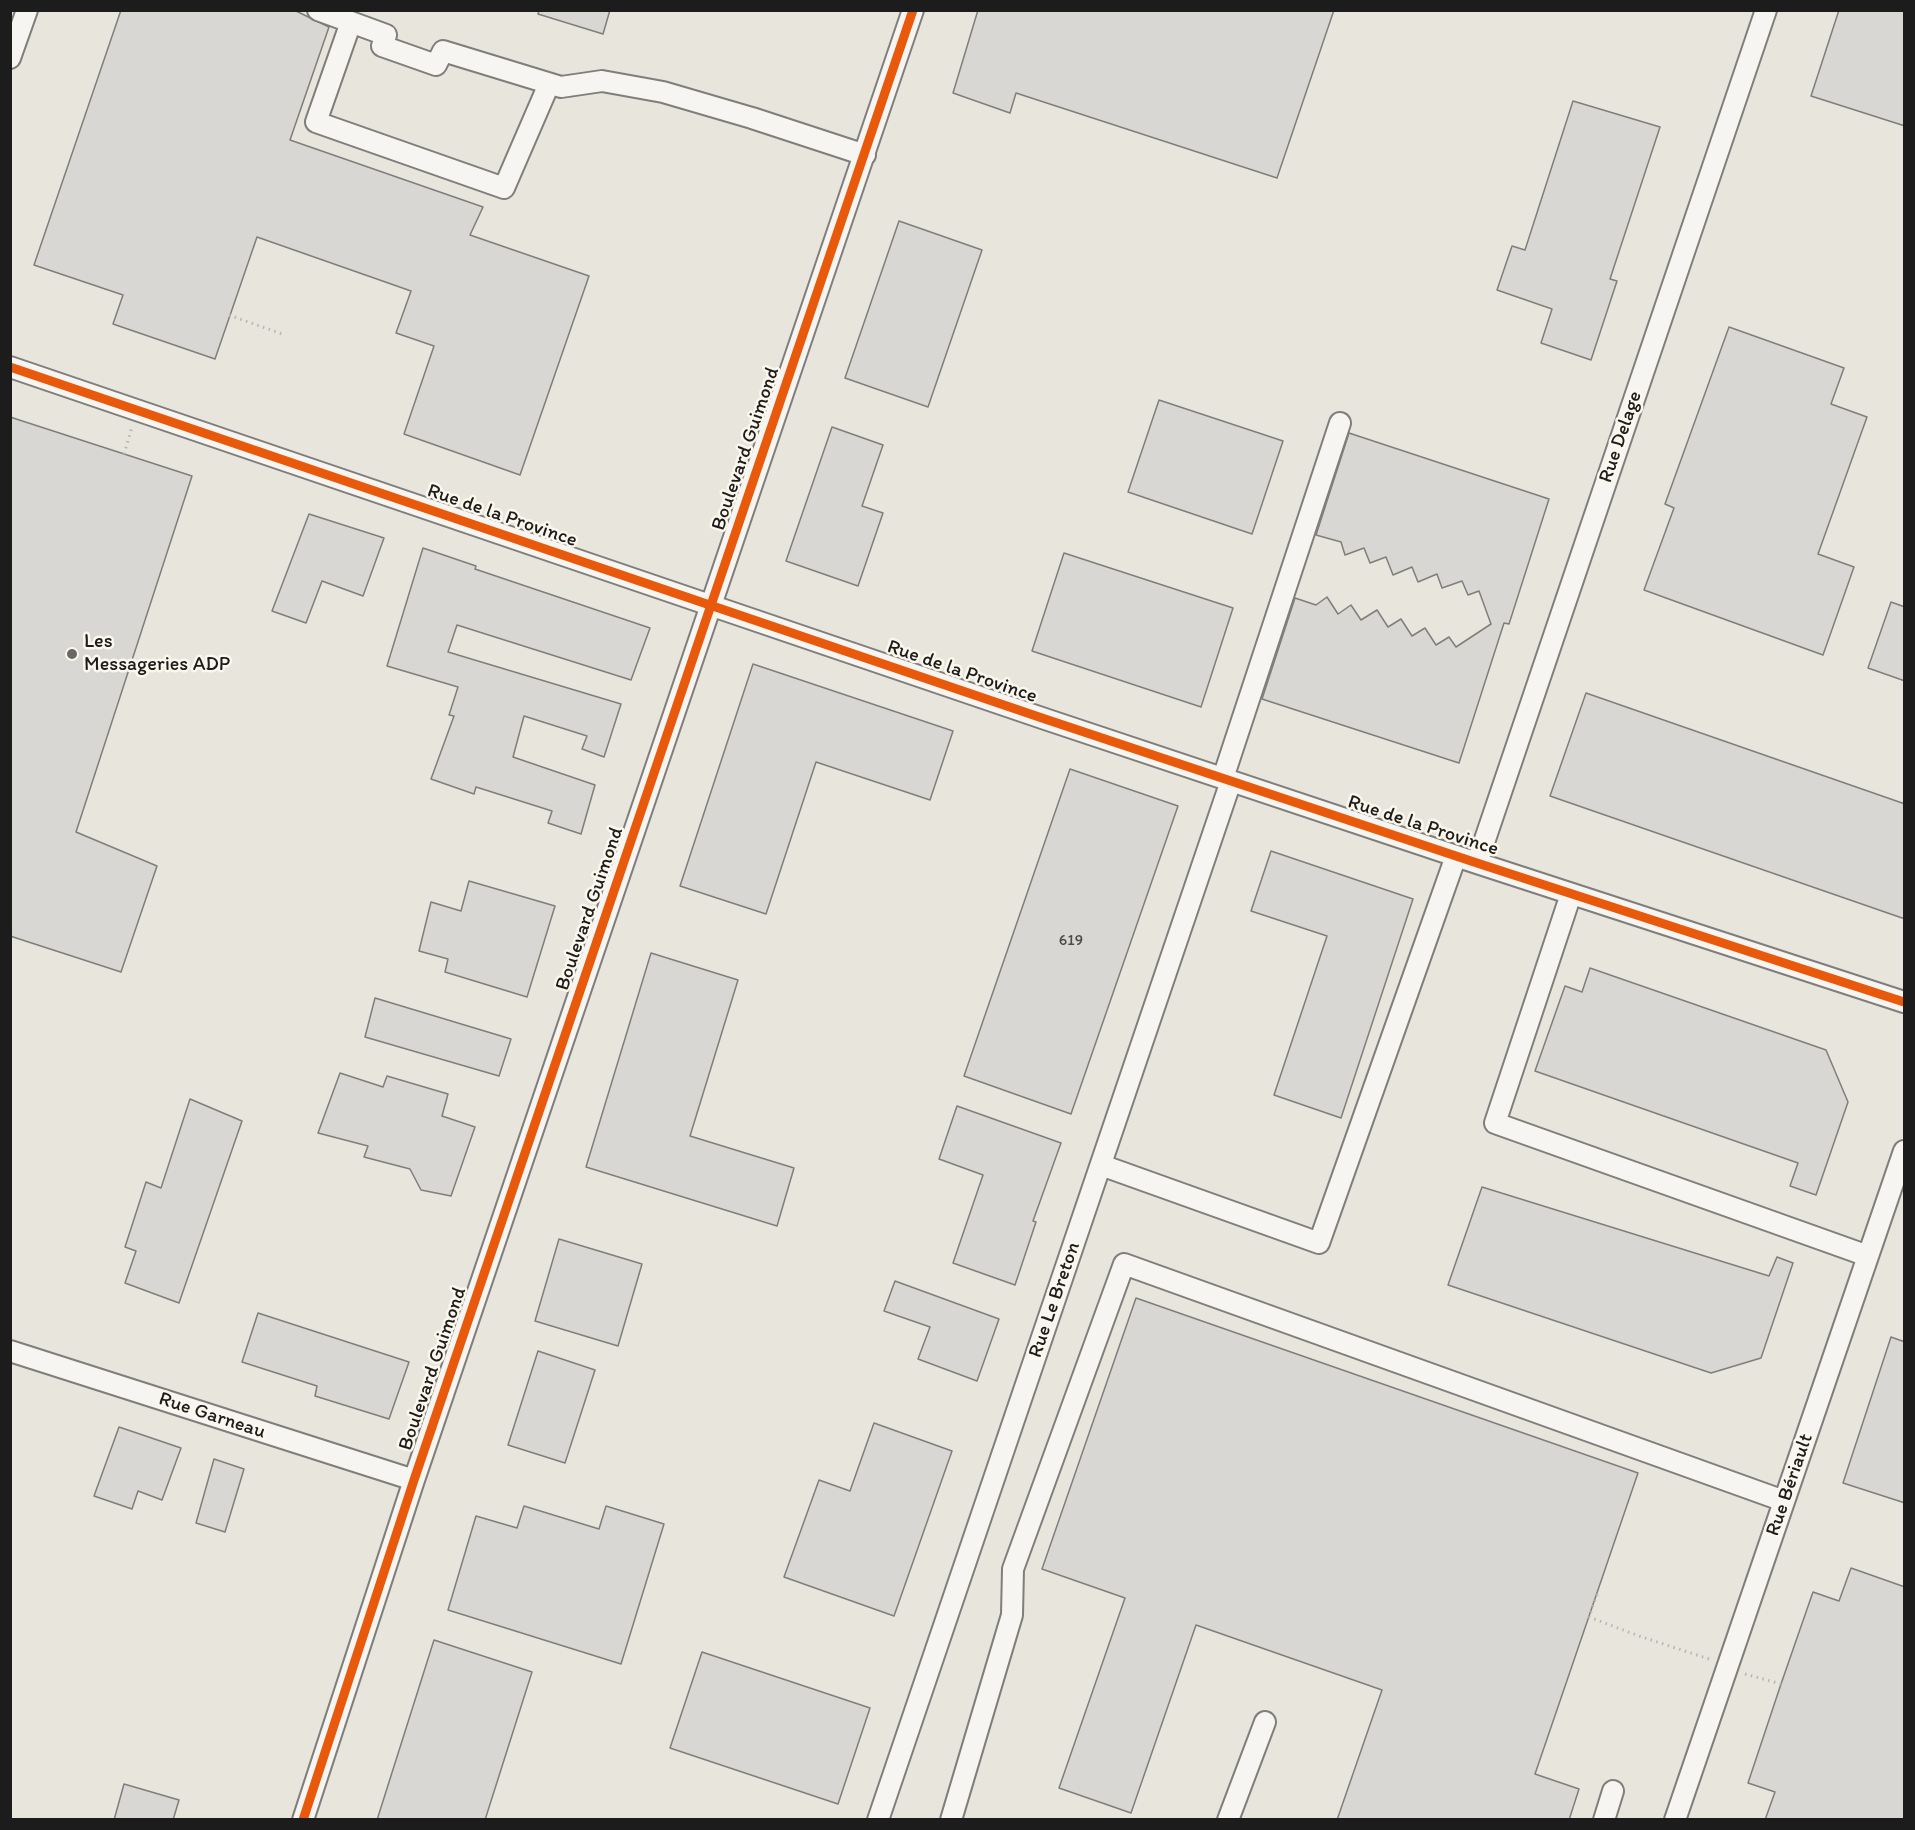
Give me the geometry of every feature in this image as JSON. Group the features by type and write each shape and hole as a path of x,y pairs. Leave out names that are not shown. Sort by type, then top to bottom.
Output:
{"street":[{"path":"10,58 27,10"},
{"path":"318,10 386,35 382,46 436,65 443,51 561,87 602,81 663,92 865,155"},
{"name":"Boulevard Guimond","path":"303,1820 414,1480 914,10"},
{"name":"Rue Delage","path":"1477,863 1766,10"},
{"path":"351,22 316,122 504,188 549,84"},
{"name":"Rue de la Province","path":"10,367 1227,780 1905,1002"},
{"name":"Rue Le Breton","path":"878,1820 1101,1165 1341,423"},
{"path":"1101,1165 1318,1243 1456,856"},
{"path":"1571,894 1495,1123 1868,1256"},
{"name":"Rue Bériault","path":"1675,1820 1905,1151"},
{"path":"951,1820 1012,1615 1014,1569 1124,1264 1784,1501"},
{"name":"Rue Garneau","path":"10,1351 414,1480"},
{"path":"1228,1820 1265,1722"},
{"path":"1604,1820 1613,1791"}],"path":[{"path":"229,315 282,334"},
{"path":"124,454 137,410"},
{"path":"1597,1594 1589,1617 1716,1662"},
{"path":"1744,1673 1781,1684"}],"shaded area":[{"path":"11,11 1904,11 1904,1819 11,1819"}],"building":[{"path":"121,10 294,10 329,27 290,140 483,207 470,235 589,276 520,475 404,434 434,346 396,333 411,291 257,237 215,359 113,324 123,295 34,265"},
{"path":"539,10 610,10 603,34 538,14"},
{"path":"978,10 1334,10 1277,178 1016,93 1010,113 953,93"},
{"path":"1839,10 1905,10 1905,126 1811,96"},
{"path":"1573,101 1660,127 1610,279 1617,281 1591,360 1541,343 1552,309 1497,290 1512,246 1525,250"},
{"path":"899,221 982,250 928,407 845,378"},
{"path":"1729,327 1844,368 1831,404 1867,417 1818,554 1854,567 1823,655 1644,590 1674,508 1665,504"},
{"path":"1159,400 1283,441 1252,534 1128,492"},
{"name":"Les Messageries ADP","path":"10,417 192,476 76,832 157,866 121,972 10,936"},
{"path":"832,427 883,445 862,506 883,513 858,586 786,561"},
{"path":"1349,433 1549,499 1509,624 1504,623 1459,763 1262,699 1295,598 1316,605 1327,597 1338,614 1351,605 1361,620 1377,610 1388,627 1401,619 1412,636 1425,628 1436,645 1449,637 1456,647 1491,624 1479,591 1468,595 1462,581 1442,588 1437,574 1418,582 1412,567 1393,575 1386,557 1370,563 1364,548 1345,555 1341,542 1316,535"},
{"path":"309,514 384,538 363,596 322,581 306,623 272,611"},
{"path":"423,548 476,566 475,569 650,628 631,680 457,625 448,652 621,704 604,757 582,749 587,736 524,716 513,757 595,785 581,834 548,823 552,811 476,787 474,794 431,779 454,716 449,715 458,687 387,666"},
{"path":"1064,553 1233,608 1201,707 1032,651"},
{"path":"1891,602 1905,607 1905,681 1868,668"},
{"path":"753,664 953,731 930,800 816,762 766,914 680,886"},
{"path":"1586,693 1905,804 1905,919 1550,796"},
{"path":"1070,769 1178,806 1071,1114 964,1076"},
{"path":"1271,851 1413,899 1341,1118 1274,1095 1327,936 1251,911"},
{"path":"469,881 555,906 527,997 445,972 448,959 419,951 431,902 461,911"},
{"path":"651,953 738,980 690,1136 794,1168 777,1226 586,1167"},
{"path":"1590,968 1826,1050 1848,1102 1816,1195 1790,1186 1798,1163 1535,1071 1565,986 1582,992"},
{"path":"375,998 511,1039 499,1076 365,1037"},
{"path":"340,1073 383,1087 387,1076 448,1094 442,1116 475,1127 451,1196 421,1190 410,1169 364,1157 368,1146 318,1133"},
{"path":"190,1099 242,1121 179,1303 125,1283 136,1251 125,1247 146,1182 161,1188"},
{"path":"957,1106 1061,1143 1033,1221 1036,1222 1015,1285 953,1263 983,1175 939,1159"},
{"path":"1482,1187 1769,1276 1777,1257 1793,1263 1761,1358 1711,1373 1448,1285"},
{"path":"559,1239 642,1264 618,1346 535,1321"},
{"path":"895,1281 999,1319 977,1381 918,1359 930,1327 884,1311"},
{"path":"1136,1298 1638,1473 1535,1774 1579,1789 1569,1820 1337,1820 1382,1690 1196,1625 1131,1813 1059,1788 1125,1598 1042,1569"},
{"path":"258,1313 409,1362 389,1419 315,1396 317,1386 242,1362"},
{"path":"1891,1337 1905,1342 1905,1503 1843,1483"},
{"path":"538,1351 595,1370 565,1463 508,1445"},
{"path":"874,1423 952,1451 894,1616 784,1577 819,1480 850,1491"},
{"path":"119,1427 181,1448 162,1500 138,1491 132,1509 94,1496"},
{"path":"214,1459 244,1469 225,1532 196,1523"},
{"path":"524,1506 599,1529 606,1506 664,1524 621,1664 448,1610 476,1516 517,1528"},
{"path":"1851,1568 1905,1587 1905,1820 1765,1820 1775,1792 1748,1783 1781,1684 1813,1592 1839,1601"},
{"path":"434,1640 532,1672 485,1820 377,1820"},
{"path":"702,1652 870,1708 838,1804 670,1748"},
{"path":"124,1784 179,1800 173,1820 114,1820"}],"cycle path":[{"path":"303,1820 414,1480 913,10"},
{"path":"10,367 1045,719 1904,1002"}],"place":[{"name":"Les Messageries ADP","path":"72,654"}]}
